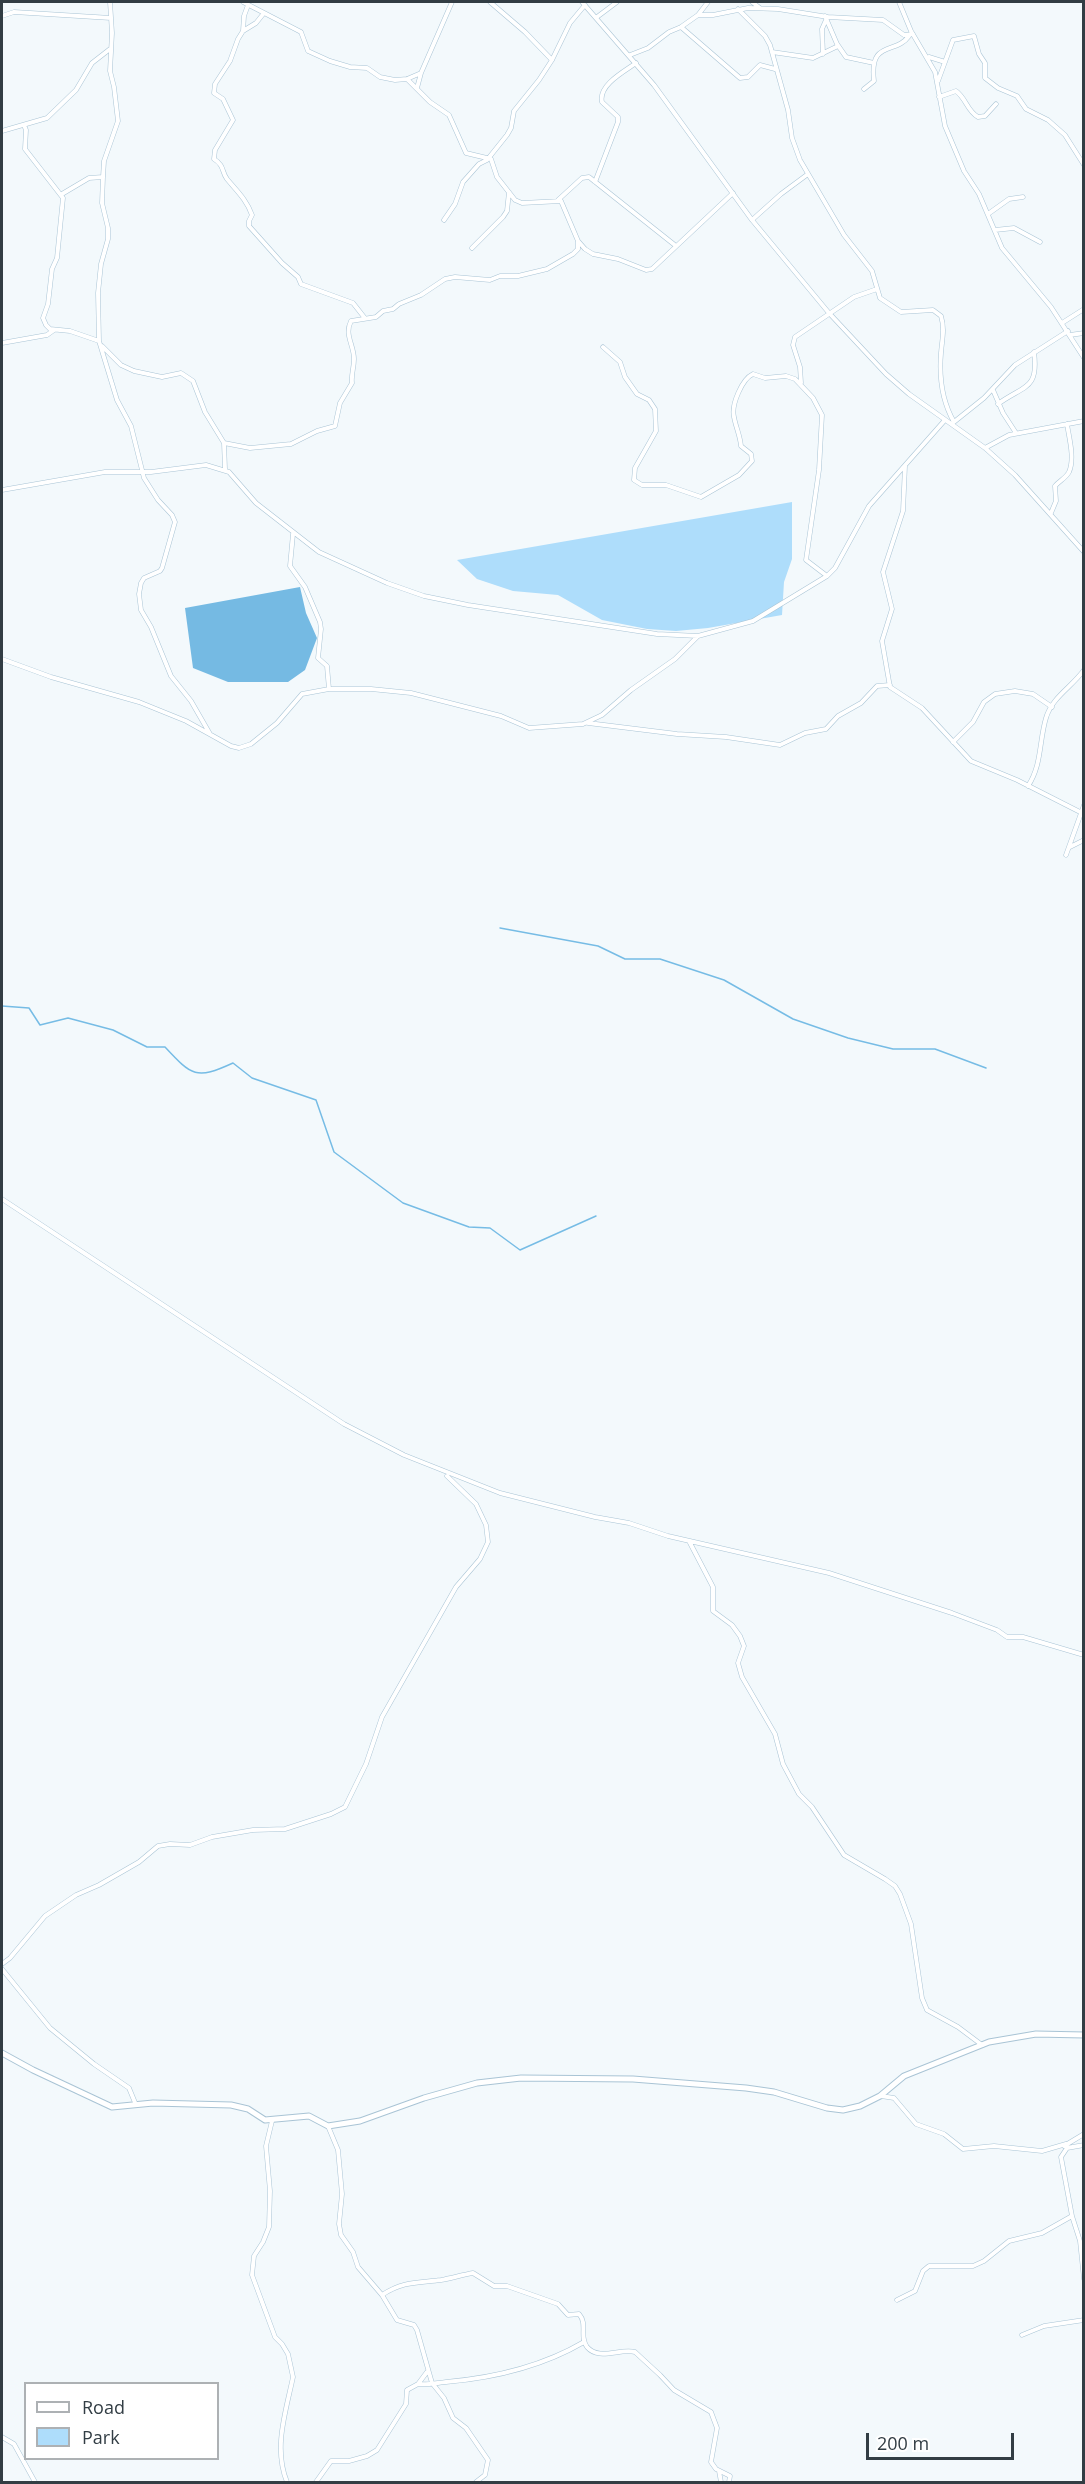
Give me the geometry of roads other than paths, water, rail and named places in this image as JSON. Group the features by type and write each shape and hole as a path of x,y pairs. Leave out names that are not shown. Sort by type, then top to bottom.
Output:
{"street":[{"path":"110,2 110,71 118,121 104,161 102,203 108,228 108,239 101,264 98,293 100,342 117,400 131,426 150,490 172,515 176,526 162,568 144,578 141,583 139,594 141,610 151,627 171,676 191,701 210,734"},
{"path":"243,2 301,32 306,49 310,52 350,67 367,68 380,77 395,80 407,79 421,73"},
{"path":"417,89 421,73 452,2"},
{"path":"490,2 525,32 552,60"},
{"path":"597,17 617,2"},
{"path":"630,56 648,48 669,32 681,27 698,15 708,2"},
{"path":"752,2 761,8"},
{"path":"899,2 911,35 928,57 938,81 945,126 964,171 978,190 1002,248 1062,323 1083,358"},
{"path":"444,220 455,204 463,182 489,157 510,131 514,111 552,60 570,23 584,3 636,63 752,220 829,313 886,375 945,420 953,423 1015,475 1051,513 1083,552"},
{"path":"248,5 244,16 243,31 230,61 215,84 214,93 223,99 233,120 215,150 214,159 224,166 226,177 249,206 252,215 249,226 282,263 298,277 301,284 353,303 365,318"},
{"path":"698,15 761,8 826,18 883,20 895,30 911,35"},
{"path":"738,9 765,36 772,52 788,110 792,138 808,174 844,235 872,271 880,298 896,310 910,313 933,310 941,316 944,331 941,353 942,384 947,409 953,423"},
{"path":"2,16 14,12 111,18"},
{"path":"243,31 256,23 264,13"},
{"path":"826,18 838,46 846,57 874,63"},
{"path":"823,54 822,29 826,18"},
{"path":"681,27 740,78 748,77 760,65 775,69"},
{"path":"864,89 874,81 874,63 884,49 903,44 911,35"},
{"path":"938,81 953,40 963,36 974,36 979,54 986,63 985,78 998,88 1017,96 1026,109 1048,120 1065,135 1083,165"},
{"path":"772,52 805,58 823,54 838,46"},
{"path":"2,131 42,120 56,110 79,87 92,63 111,48"},
{"path":"928,57 945,62"},
{"path":"595,182 618,122 618,117 602,102 601,97 612,81 636,63"},
{"path":"407,79 449,115 466,153 489,157 497,177 522,203 558,200 582,178 589,177 676,246"},
{"path":"939,97 956,91 964,99 970,111 978,117 985,116 996,104"},
{"path":"24,125 25,149 62,194 57,258 52,269 48,304 43,315 46,325 54,330 70,331 100,342 127,369 162,377 181,373 193,381 205,412 224,443 225,469"},
{"path":"752,220 808,174"},
{"path":"62,194 89,178 103,177"},
{"path":"472,248 507,211 509,192"},
{"path":"578,241 593,254 618,259 648,270 733,194"},
{"path":"988,214 1009,199 1023,197"},
{"path":"224,443 250,448 291,444 317,431 335,426 340,403 352,383 354,356 348,336 349,324 355,319 376,317 383,311 393,309 421,295 446,279 455,277 489,280 500,276 518,276 548,269 573,254 578,249 578,241 562,203 558,200"},
{"path":"995,230 1012,228 1040,242"},
{"path":"801,383 793,342 806,328 854,297 876,289"},
{"path":"1062,323 1083,309"},
{"path":"2,343 47,335 54,330"},
{"path":"953,423 993,390 1009,370 1034,351 1069,333 1083,333"},
{"path":"603,347 620,362 625,376 637,394 649,400 655,409 656,431 635,468 633,480 642,485 666,485 701,497 740,475 752,461 751,454 741,446 741,437 734,416 735,406 746,377 755,374 765,378 786,376 801,383 819,407 823,422 813,518 806,556 807,562 827,576"},
{"path":"999,404 1029,386 1035,370 1034,351"},
{"path":"795,379 801,375"},
{"path":"993,390 1016,434"},
{"path":"2,490 105,472 143,472 206,465 225,469 256,503 293,534 320,552 387,583 424,596 613,629 698,636 753,621 827,576 834,568 869,506 945,420"},
{"path":"985,448 1001,438 1083,421"},
{"path":"1051,513 1056,501 1055,486 1070,467 1071,446 1067,424"},
{"path":"905,465 903,511 883,572 892,609 882,641 890,685 895,691 922,708 966,757 1082,813"},
{"path":"293,534 290,566 305,587 320,622 318,659 327,666 330,689"},
{"path":"587,723 602,715 631,690 675,659 698,636"},
{"path":"2,659 51,677 139,702 186,721 231,746 239,747 251,744 277,723 302,694 330,689 371,689 411,693 501,716 529,728 587,723 677,734 726,737 780,745 805,734 826,729 838,716 861,703 877,686 890,685"},
{"path":"1028,786 1037,767 1045,718 1057,698 1083,670"},
{"path":"953,742 972,722 984,702 994,694 1015,691 1033,694 1052,707"},
{"path":"1066,855 1083,805"},
{"path":"1069,848 1083,840"},
{"path":"2,1199 344,1424 380,1444 444,1473 500,1493 595,1517 630,1522 651,1531 849,1579 952,1613 997,1630 1007,1637 1023,1637 1083,1654"},
{"path":"2,1964 10,1958 45,1916 76,1895 106,1882 139,1862 158,1846 190,1845 212,1837 253,1830 285,1829 331,1814 345,1806 366,1764 382,1717 456,1587 480,1559 488,1542 486,1525 476,1504 444,1473"},
{"path":"688,1540 713,1587 713,1611 732,1625 740,1636 744,1646 738,1663 742,1677 775,1734 783,1764 796,1790 812,1807 844,1855 885,1879 895,1886 900,1894 911,1924 922,1998 927,2010 958,2027 982,2045"},
{"path":"2,1969 50,2028 94,2064 129,2088 136,2105"},
{"path":"2,2053 103,2105 112,2107 178,2103 231,2105 248,2109 259,2117 272,2121 309,2116 328,2126 360,2121 424,2098 477,2083 502,2079 633,2079 746,2088 781,2094 838,2110 860,2106 880,2096 904,2076 1008,2037 1036,2034 1083,2035"},
{"path":"880,2096 894,2098 916,2124 944,2133 963,2149 994,2146 1042,2151 1066,2144 1083,2134"},
{"path":"272,2121 266,2146 270,2191 269,2227 254,2256 252,2268 253,2283 273,2333 285,2348 293,2367 280,2451 287,2482"},
{"path":"328,2126 339,2150 342,2194 339,2224 341,2235 353,2252 358,2267 382,2295 398,2320 414,2325 432,2383 444,2398 453,2418 466,2428 489,2460 485,2475 476,2482"},
{"path":"1066,2144 1062,2164 1072,2216 1080,2241 1083,2279"},
{"path":"1064,2150 1083,2145"},
{"path":"897,2301 915,2291 923,2271 929,2266 973,2266 984,2261 1009,2241 1042,2233 1072,2216"},
{"path":"382,2295 395,2287 414,2281 438,2280 473,2273 494,2286 512,2288 558,2304 568,2315 581,2316 584,2322 584,2342 596,2353 634,2352 674,2390 711,2412 717,2428 711,2462 719,2471 730,2476 729,2482"},
{"path":"1022,2335 1044,2326 1083,2320"},
{"path":"418,2384 470,2380 522,2368 561,2354 584,2342"},
{"path":"316,2482 331,2461 349,2461 367,2456 377,2450 406,2404 407,2390 418,2384 428,2372"},
{"path":"2,2438 14,2444 35,2482"},
{"path":"719,2471 721,2482"}],"waterway":[{"path":"500,928 598,946 625,959 660,959 724,980 793,1019 848,1038 893,1049 935,1049 986,1068"},
{"path":"2,1006 29,1008 40,1025 68,1018 113,1030 147,1047 165,1047 182,1064 195,1072 211,1072 233,1063 252,1078 316,1100 334,1152 403,1203 469,1227 490,1228 520,1250 596,1216"}]}
